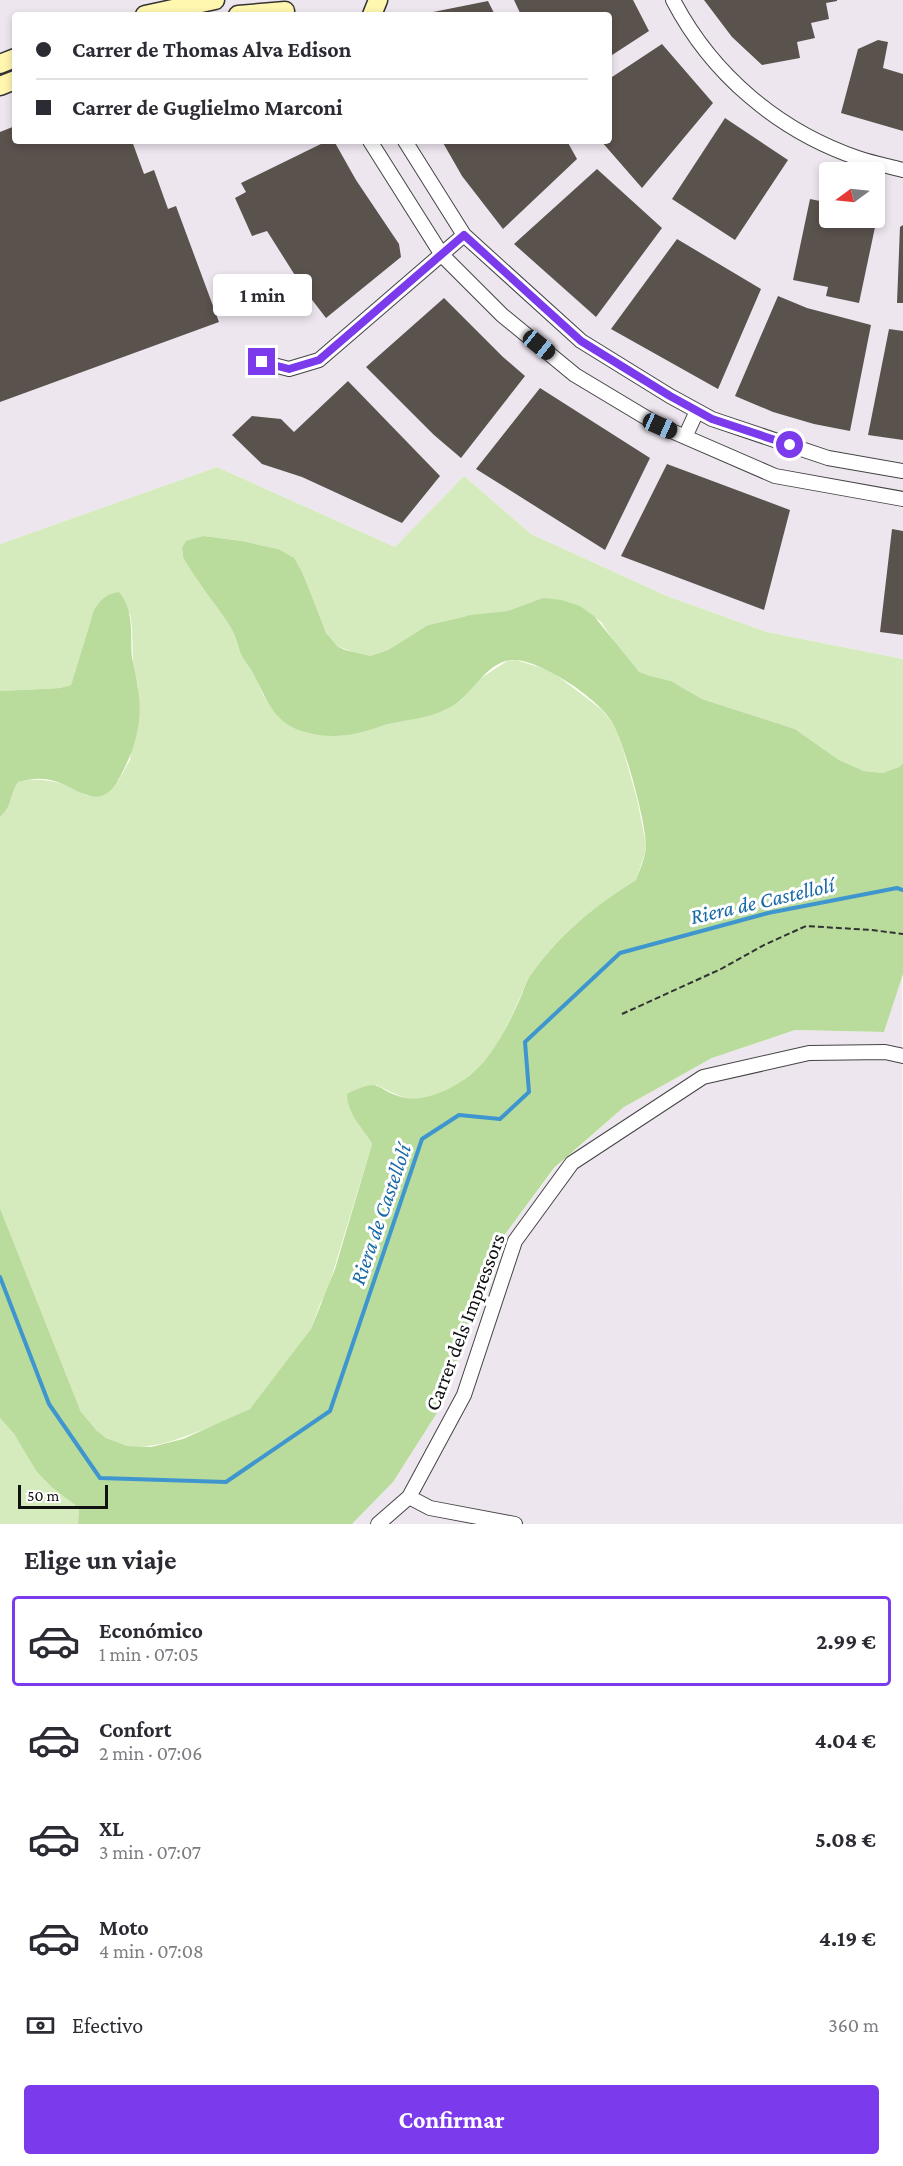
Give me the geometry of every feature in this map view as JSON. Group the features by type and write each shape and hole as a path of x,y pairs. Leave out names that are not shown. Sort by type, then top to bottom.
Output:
{"street":[{"path":"159,12 215,0"},
{"path":"674,0 683,19 710,56 741,90 777,118 817,142 860,159 903,170"},
{"path":"258,12 285,8"},
{"path":"372,144 442,255 502,315 575,375 660,426 775,476 903,499"},
{"path":"407,144 464,235 581,341 712,419 828,458 903,471"},
{"path":"262,362 289,369 319,360 464,235"},
{"path":"685,437 697,411"},
{"name":"Carrer dels Impressors","path":"378,1524 409,1497 464,1395 515,1241 572,1163 703,1077 809,1053 885,1052 903,1056"},
{"path":"409,1497 430,1508 514,1524"}],"path":[{"path":"622,1014 721,969 764,945 806,926 903,934"}],"shaded area":[{"path":"0,0 903,0 903,659 767,632 667,596 531,534 464,476 395,547 217,467 0,544"},
{"path":"902,974 903,1524 352,1524 393,1482 444,1402 489,1256 554,1169 624,1107 712,1058 795,1030 884,1032"}],"green space":[{"path":"217,467 395,547 464,476 531,534 667,596 767,632 903,659 903,763 899,767 882,773 864,771 839,760 795,729 702,699 671,681 653,678 639,672 626,659 601,622 580,606 535,601 507,611 462,617 428,625 388,650 370,656 361,655 337,646 330,640 303,574 278,549 204,536 182,548 183,557 233,631 239,650 256,678 263,695 280,718 304,731 342,736 445,710 461,700 478,680 507,661 516,660 551,671 601,709 612,722 623,749 637,799 646,844 636,880 577,924 550,951 527,981 499,1041 472,1074 447,1091 420,1099 402,1097 376,1085 359,1123 372,1144 327,1292 311,1329 258,1402 240,1415 192,1434 164,1443 135,1447 121,1445 108,1439 94,1428 81,1412 0,1208 0,817 9,805 17,782 45,780 71,787 88,796 118,781 130,760 138,686 133,663 130,613 91,620 71,685 60,688 0,691 0,544"},
{"path":"204,536 278,549 294,558 303,574 326,633 337,646 345,650 370,656 388,650 428,625 471,615 507,611 543,598 562,600 580,606 594,616 639,672 671,681 702,699 795,729 839,760 864,771 882,773 899,767 903,763 903,974 884,1032 795,1030 712,1058 624,1107 554,1168 489,1256 444,1402 393,1482 352,1524 78,1524 79,1508 36,1471 14,1434 0,1418 0,1208 81,1412 97,1431 106,1438 127,1446 151,1447 183,1439 250,1409 311,1329 335,1269 372,1144 350,1109 347,1094 359,1088 374,1085 406,1098 421,1098 450,1088 472,1073 497,1044 528,980 551,949 591,911 636,880 645,854 645,833 628,764 612,722 595,703 569,683 526,662 505,661 497,665 454,705 431,715 339,736 314,734 288,724 275,713 266,700 241,654 231,628 183,557 182,548 186,541"},
{"path":"119,592 130,615 132,658 138,685 140,711 135,743 122,773 111,790 105,795 96,797 50,780 36,779 18,782 7,809 0,817 0,691 60,688 71,685 94,610 104,598"},
{"path":"0,1418 14,1434 36,1471 79,1508 78,1524 0,1524"}],"building":[{"path":"514,0 633,0 649,31 612,55 612,12 520,12"},
{"path":"704,0 837,1 826,3 829,19 811,23 815,38 797,42 800,58 762,65 732,37"},
{"path":"488,1 494,12 433,12"},
{"path":"878,40 888,42 883,68 903,74 903,131 841,113 858,49"},
{"path":"662,44 713,103 642,188 604,144 612,144 612,77"},
{"path":"725,118 788,160 735,240 672,199"},
{"path":"12,127 12,144 133,144 144,174 154,170 168,209 176,206 219,322 0,402 0,132"},
{"path":"321,144 336,144 356,180 399,244 401,257 326,318 303,288 267,231 252,236 235,198 246,192 241,183"},
{"path":"444,144 569,144 577,159 503,229 462,176"},
{"path":"597,169 662,228 596,317 514,244"},
{"path":"810,199 819,201 819,228 875,228 859,303 826,296 828,287 793,280"},
{"path":"903,225 903,303 897,303 900,227"},
{"path":"677,239 761,289 718,389 611,329"},
{"path":"778,296 807,308 871,325 850,431 814,424 773,412 735,396"},
{"path":"444,298 525,376 461,458 434,435 366,367"},
{"path":"889,329 903,331 903,440 868,435"},
{"path":"348,381 440,476 402,523 302,477 262,464 232,435 252,416 281,419 294,432"},
{"path":"540,388 650,458 605,550 476,469"},
{"path":"667,464 790,510 764,610 621,556"},
{"path":"892,529 903,531 903,635 880,632"}],"waterway":[{"name":"Riera de Castellolí","path":"0,1277 49,1404 100,1478 226,1482 330,1411 422,1139 459,1115 500,1119 529,1092 525,1042 620,953 768,913 897,888 903,890"}],"route":[{"path":"262,362 289,369 319,360 464,235 581,341 712,419 790,445"}]}
